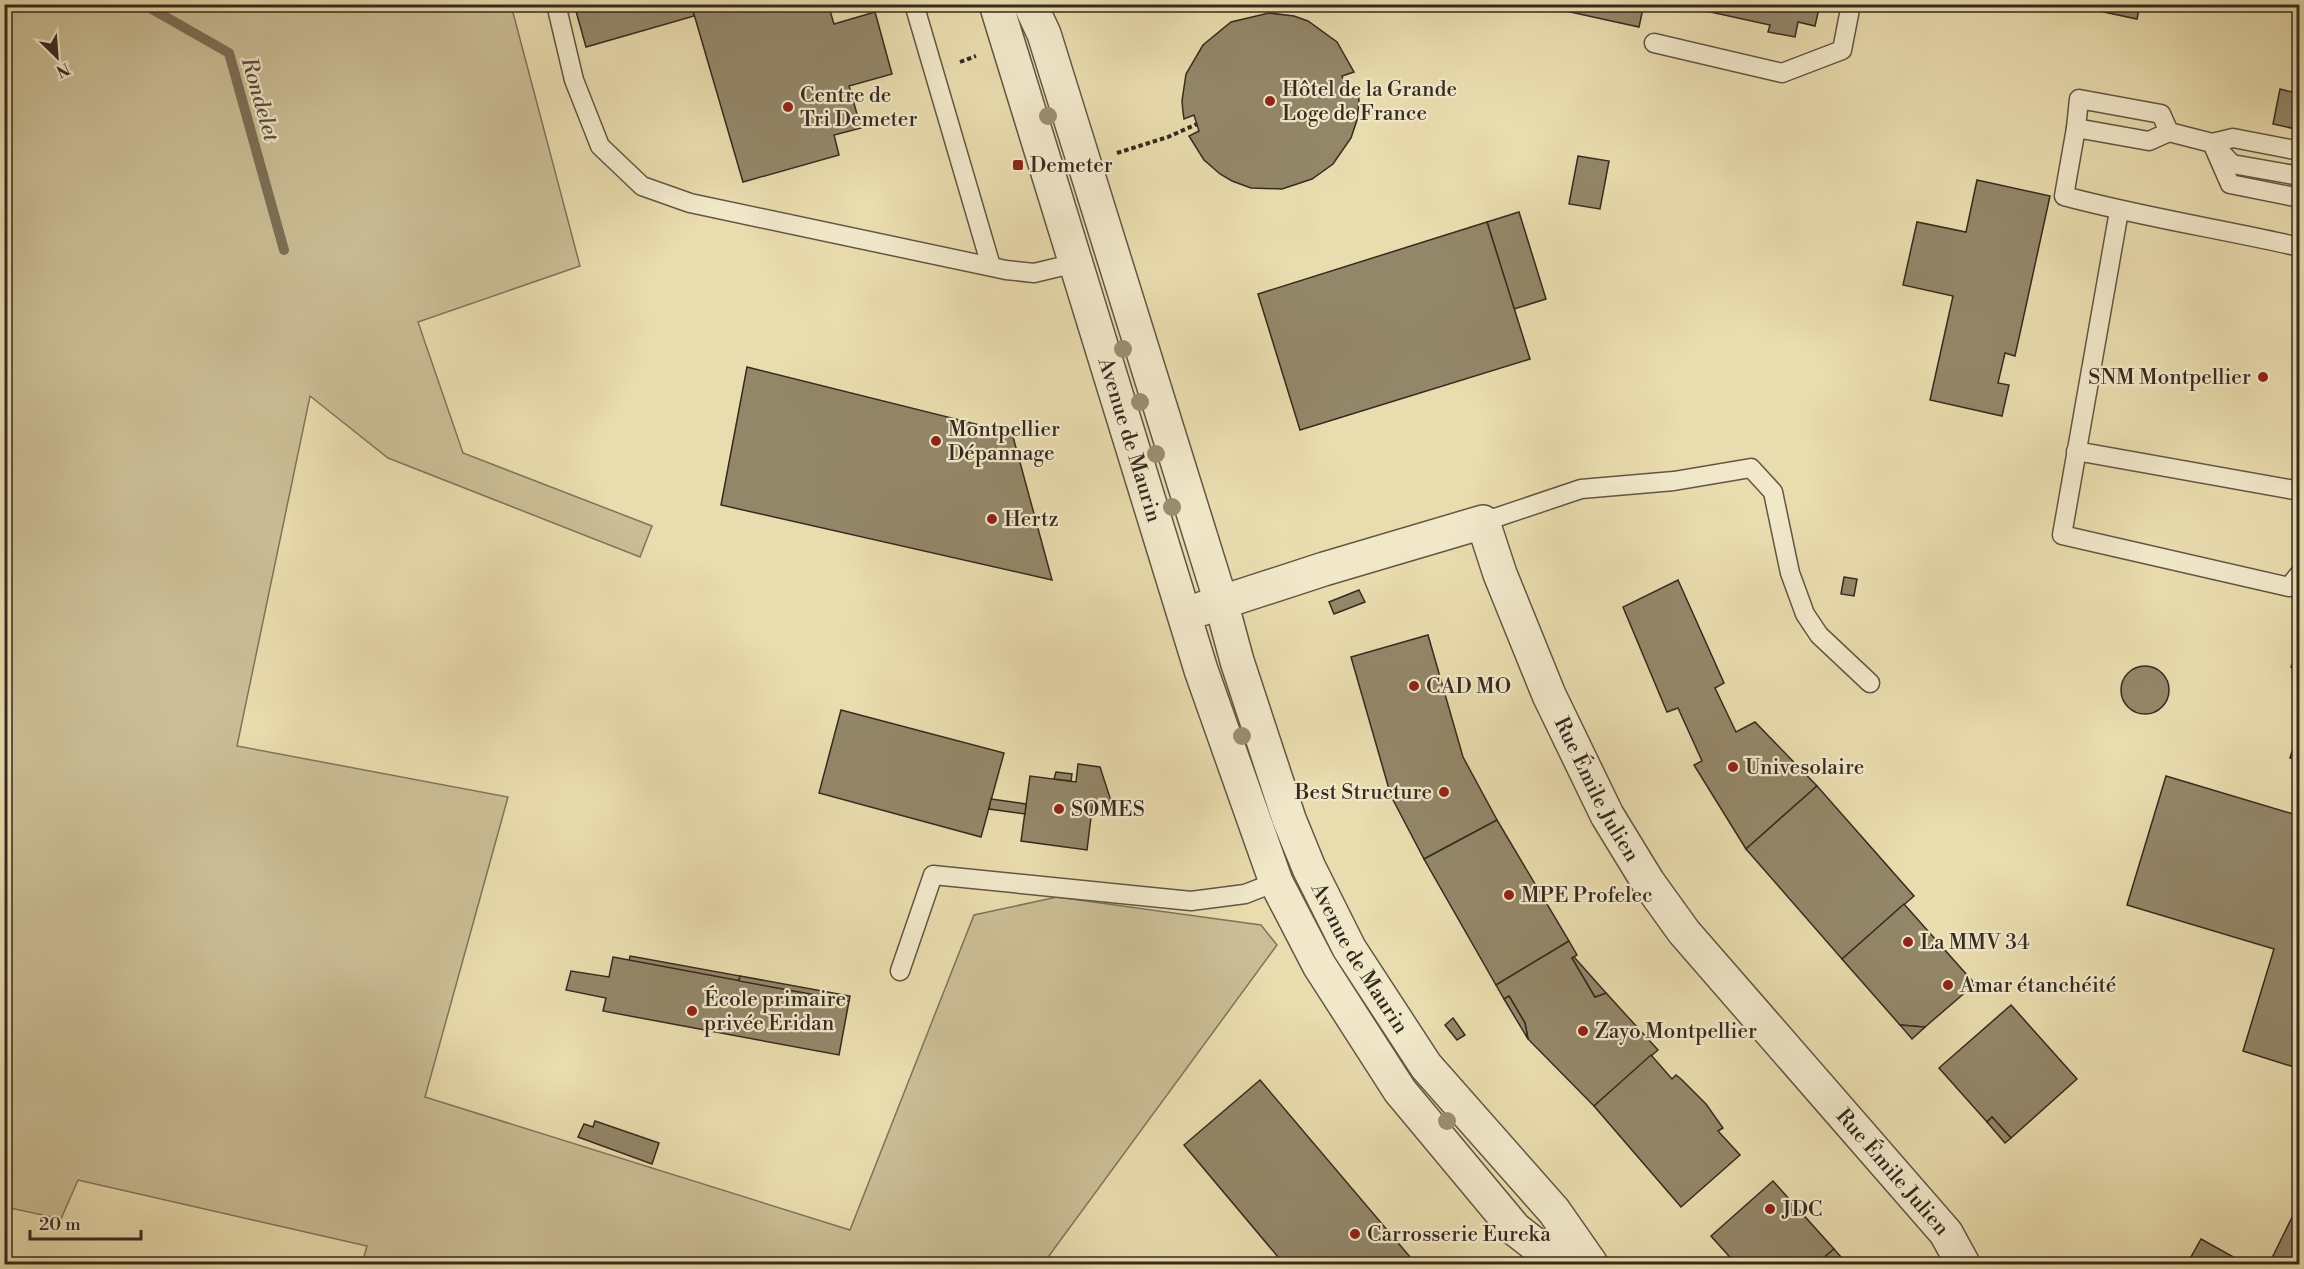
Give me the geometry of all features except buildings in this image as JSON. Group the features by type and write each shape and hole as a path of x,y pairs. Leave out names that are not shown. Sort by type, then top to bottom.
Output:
{"street":[{"name":"Avenue de Maurin","path":"996,4 1184,615 1275,882 1319,965 1400,1091 1515,1229 1560,1264"},
{"name":"Avenue de Maurin","path":"1030,4 1044,34 1221,602 1237,661 1288,819 1309,868 1350,948 1426,1065 1554,1211 1591,1264"},
{"path":"1076,263 1111,250"},
{"path":"1184,615 1483,522"},
{"name":"Rue Émile Julien","path":"1483,522 1500,574 1549,695 1607,815 1648,882 1684,932 1946,1233 1963,1264"}],"lane":[{"path":"556,4 574,80 600,146 642,186 690,203 1006,270 1034,273 1076,263"},
{"path":"914,4 991,266"},
{"path":"1654,43 1782,73 1842,50 1851,4"},
{"path":"2169,132 2161,114 2079,99 2064,196 2119,211 2242,233 2300,247"},
{"path":"2076,129 2149,141 2169,132 2212,143 2233,138 2300,151"},
{"path":"2212,143 2232,164 2300,176"},
{"path":"2212,143 2230,184 2300,198"},
{"path":"2119,211 2062,535 2289,587 2300,573"},
{"path":"2076,451 2300,491"},
{"path":"1483,522 1581,489 1674,481 1751,468 1773,492 1790,573 1805,614 1819,634 1870,683"},
{"path":"900,971 933,875 1191,901 1245,894 1275,882"}],"path":[{"path":"934,71 980,54"},
{"path":"1120,152 1168,137 1197,124"}],"shaded area":[{"path":"5,4 511,5 580,266 418,322 463,453 652,526 640,557 388,458 310,396 237,746 508,797 425,1097 850,1230 974,915 1057,897 1261,925 1277,945 1043,1264 362,1264 367,1246 78,1180 61,1219 5,1207"}],"waterway":[{"name":"Rondelet","path":"143,4 229,53 284,250"}],"place":[{"name":"Hôtel de la Grande Loge de France","path":"1270,101"},
{"name":"Centre de Tri Demeter","path":"788,107"},
{"name":"Demeter","path":"1018,165"},
{"name":"SNM Montpellier","path":"2263,377"},
{"name":"Montpellier Dépannage","path":"936,441"},
{"name":"Hertz","path":"992,519"},
{"name":"CAD MO","path":"1414,686"},
{"name":"Univesolaire","path":"1733,767"},
{"name":"Best Structure","path":"1444,792"},
{"name":"SOMES","path":"1059,809"},
{"name":"MPE Profelec","path":"1509,895"},
{"name":"La MMV 34","path":"1908,942"},
{"name":"Amar étanchéité","path":"1948,985"},
{"name":"École primaire privée Eridan","path":"692,1011"},
{"name":"Zayo Montpellier","path":"1583,1031"},
{"name":"JDC","path":"1770,1209"},
{"name":"Carrosserie Eureka","path":"1355,1234"}]}
